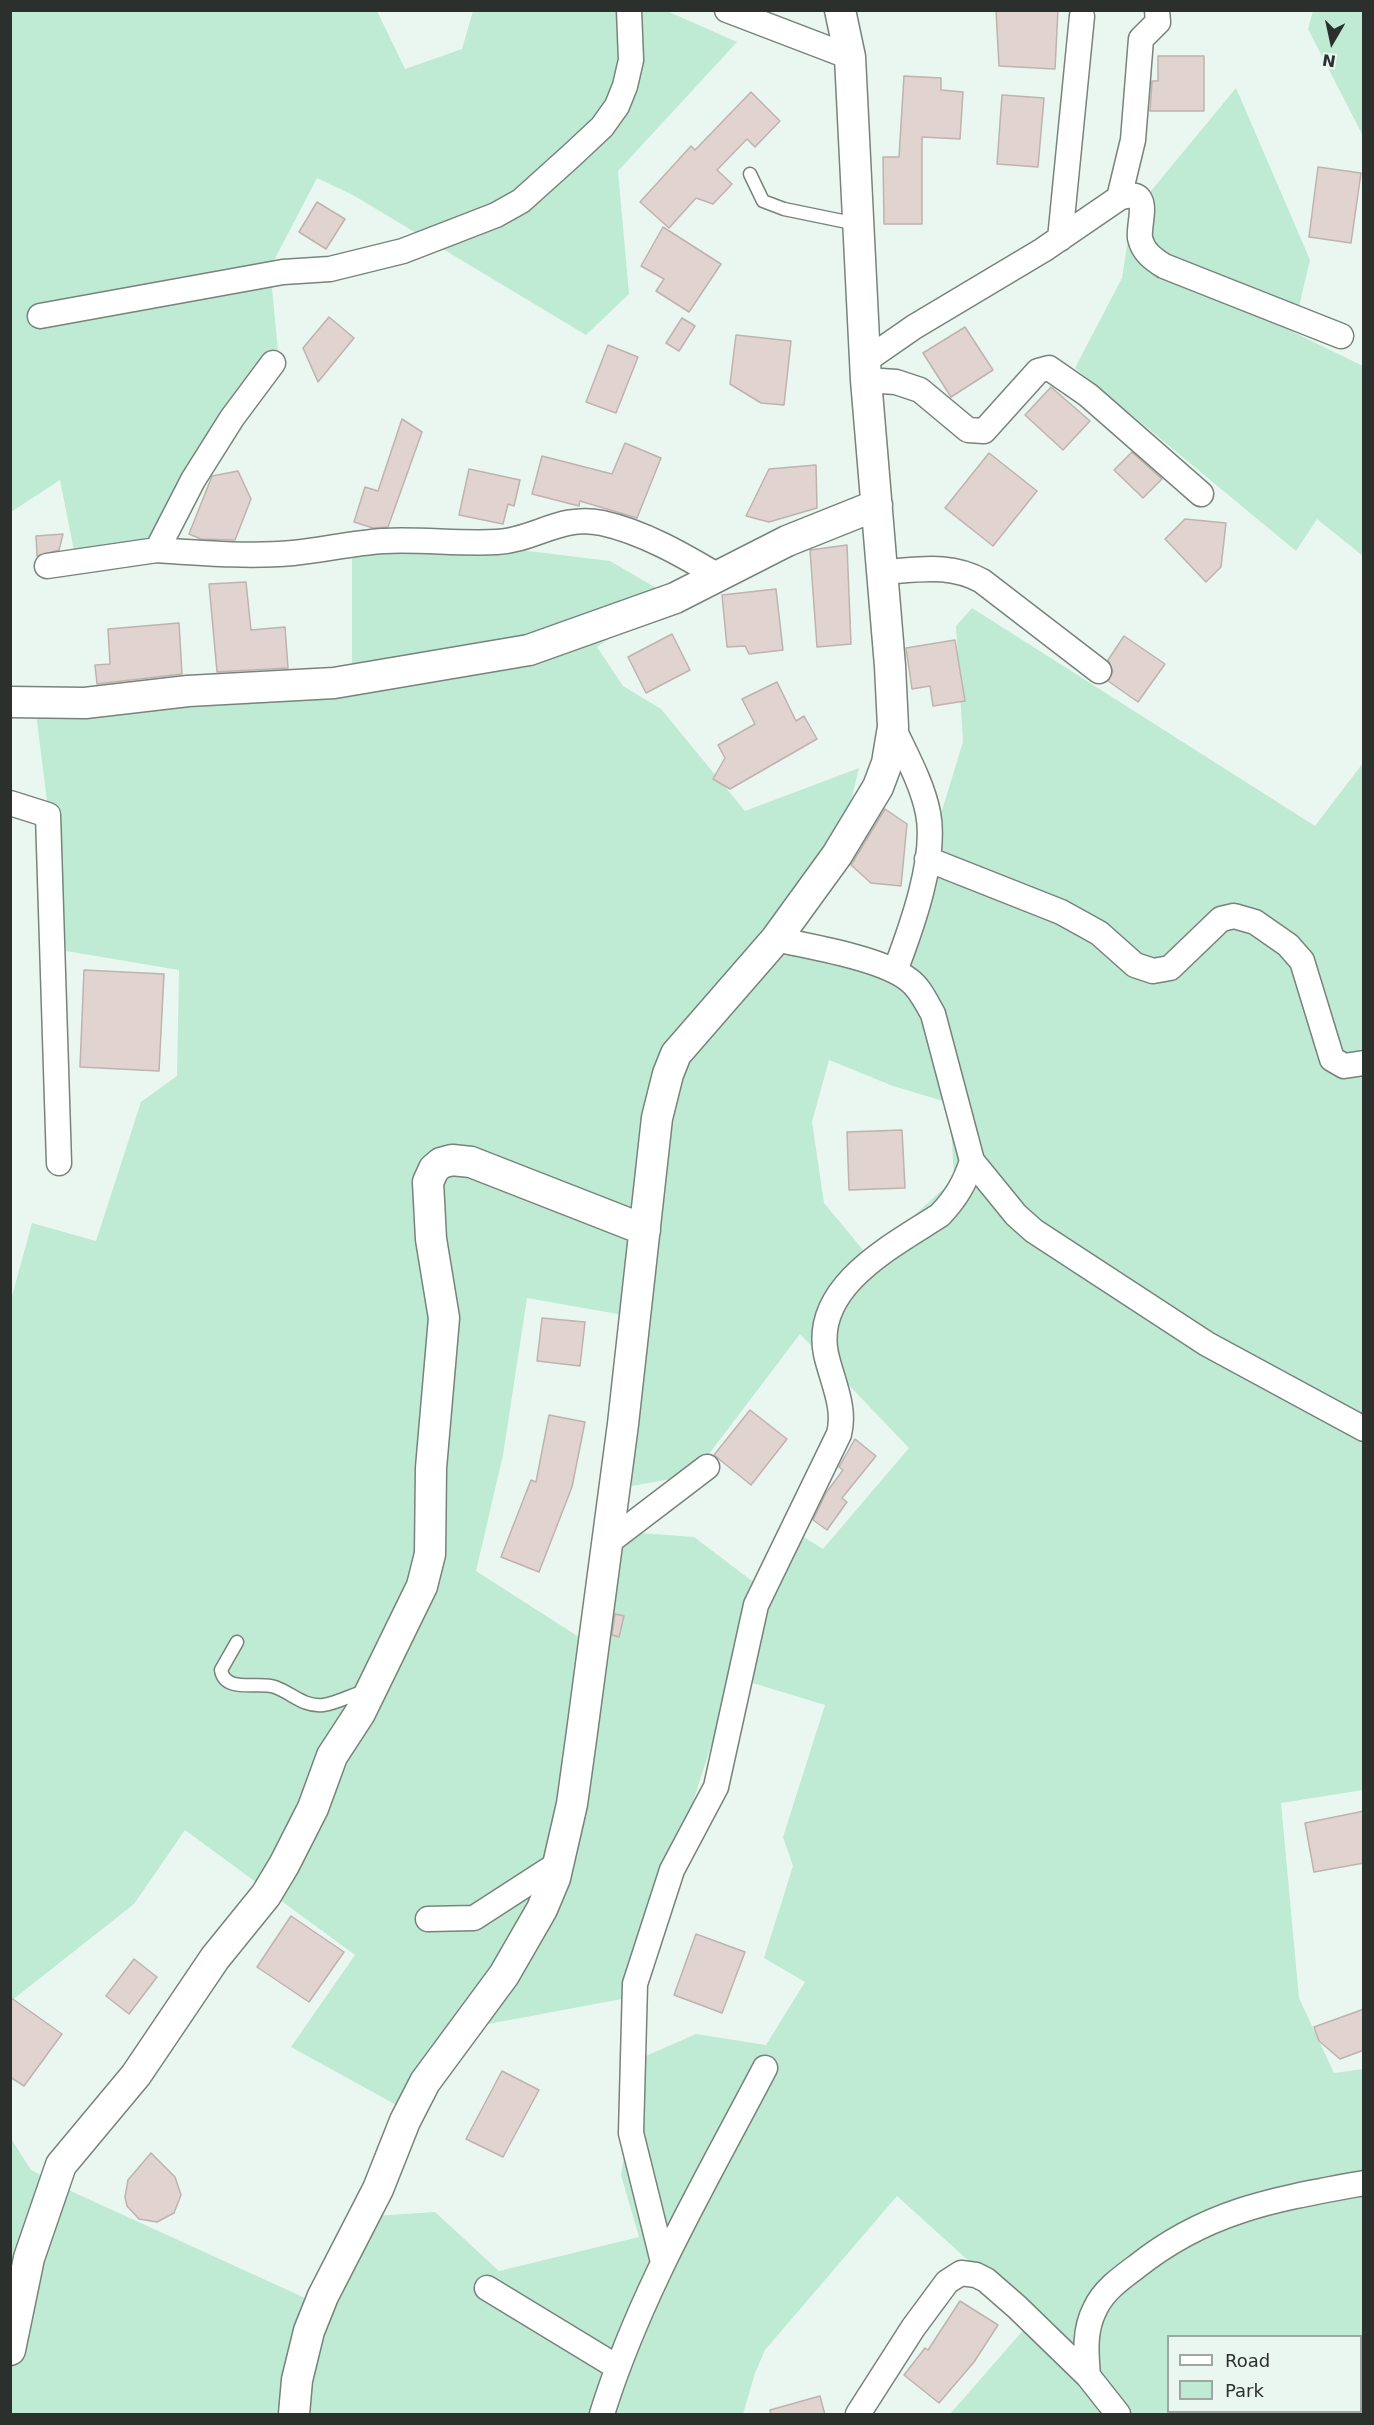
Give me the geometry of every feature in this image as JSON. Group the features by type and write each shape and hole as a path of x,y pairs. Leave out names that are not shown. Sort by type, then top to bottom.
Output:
{"street":[{"path":"40,316 284,272 330,269 403,251 496,215 521,201 571,156 602,127 617,106 626,86 631,60 629,10"},
{"path":"728,10 850,57"},
{"path":"291,2410 309,2331 323,2296 378,2189 405,2121 425,2082 504,1976 542,1909 559,1863 572,1804 582,1732 657,1118 668,1074 676,1054 776,939 837,855 878,787 887,763 893,727 866,371 850,57 840,10"},
{"path":"1119,198 1133,140 1141,39 1158,22 1157,10"},
{"path":"1060,239 1082,16"},
{"path":"866,371 914,327 1060,239 1119,198 1129,194 1137,197 1141,202 1140,238 1147,254 1164,267 1341,336"},
{"path":"157,550 192,480 232,418 273,363"},
{"path":"866,371 920,390 969,430 976,432 984,431 1038,371 1049,368 1088,395 1201,494"},
{"path":"10,702 85,703 189,692 334,683 529,650 675,598 788,541 877,505"},
{"path":"47,566 157,550 257,554 294,553 351,543 500,542 569,521 584,521 602,523 648,539 688,558 718,576"},
{"path":"882,572 946,568 963,571 982,581 1099,670"},
{"path":"893,727 921,788 928,815 927,859 907,939 895,971"},
{"path":"10,803 48,815 59,1163"},
{"path":"927,859 1061,912 1099,933 1135,965 1153,971 1170,968 1221,919 1234,916 1255,922 1288,945 1302,961 1332,1059 1344,1066 1364,1063"},
{"path":"776,939 895,971 909,980 923,996 933,1014 972,1161 1005,1202 1034,1231 1207,1344 1364,1429"},
{"path":"10,2350 29,2258 61,2165 136,2075 215,1958 266,1895 313,1808 333,1756 372,1689 422,1586 430,1554 432,1457 444,1318 428,1207 430,1175 441,1163 452,1160 471,1162 645,1230"},
{"path":"663,2262 630,2133 635,1984 672,1870 716,1787 756,1605 839,1434 842,1415 825,1352 824,1334 830,1314 841,1293 864,1268 940,1215 950,1205 962,1189 972,1161"},
{"path":"606,1544 707,1467"},
{"path":"428,1919 474,1918 559,1863"},
{"path":"602,2415 617,2367 663,2262 765,2068"},
{"path":"1088,2376 1088,2329 1095,2308 1117,2282 1154,2252 1199,2225 1252,2205 1364,2183"},
{"path":"858,2415 913,2328 947,2282 962,2273 976,2275 986,2280 1032,2321 1088,2376 1107,2397 1118,2415"},
{"path":"487,2288 617,2367"}],"lane":[{"path":"750,174 763,201 784,209 858,224"},
{"path":"237,1642 220,1670 226,1680 237,1684 273,1686 302,1702 322,1705 372,1689"}],"green space":[{"path":"10,11 377,11 405,69 462,49 473,11 667,11 737,42 618,171 629,294 586,335 353,195 317,178 270,268 279,361 227,427 157,564 75,556 60,480 11,512"},
{"path":"1313,11 1363,11 1363,136 1308,29"},
{"path":"1236,88 1310,260 1293,332 1363,366 1363,556 1317,519 1296,551 1075,368 1122,278 1132,214"},
{"path":"352,548 528,551 610,561 670,596 597,647 623,686 661,709 745,811 859,768 838,855 785,935 895,964 963,742 956,626 972,608 1315,826 1363,763 1363,1790 1281,1803 1299,1998 1334,2073 1363,2069 1363,2414 950,2414 1033,2319 897,2196 765,2350 755,2373 743,2414 11,2414 10,2137 31,2170 75,2193 316,2303 373,2216 435,2212 499,2271 639,2237 621,2175 639,2059 696,2034 766,2045 805,1982 764,1958 793,1866 783,1837 825,1705 733,1677 685,1827 622,1999 472,2027 400,2107 291,2047 355,1955 185,1830 134,1904 11,2001 11,1300 32,1223 96,1241 141,1102 177,1076 179,970 66,951 35,706 120,715 352,679","holes":["829,1060 893,1086 950,1103 954,1179 869,1257 824,1203 812,1122","527,1298 629,1316 632,1486 693,1475 800,1334 909,1448 823,1549 794,1531 756,1584 694,1537 614,1531 596,1648 476,1571 503,1455"]}],"building":[{"path":"996,10 1058,10 1055,69 999,66"},
{"path":"1158,56 1204,56 1204,111 1150,111 1152,81 1158,81"},
{"path":"904,76 941,78 941,90 963,92 960,139 922,137 922,224 884,224 883,157 899,157"},
{"path":"751,92 780,121 755,147 747,139 717,170 732,184 713,204 696,198 669,228 640,202 691,146 695,150"},
{"path":"1002,95 1044,98 1038,167 997,164"},
{"path":"1318,167 1361,173 1351,243 1309,237"},
{"path":"317,202 345,219 326,249 299,232"},
{"path":"663,227 721,264 689,312 656,291 664,279 641,266"},
{"path":"329,317 354,338 318,382 303,348"},
{"path":"682,318 695,326 679,351 666,343"},
{"path":"965,327 993,370 951,397 923,353"},
{"path":"736,335 791,341 784,405 761,403 730,384"},
{"path":"608,345 638,357 616,413 586,402"},
{"path":"1051,387 1090,421 1063,450 1025,415"},
{"path":"402,419 422,432 388,527 373,528 354,522 365,487 378,491"},
{"path":"625,443 661,458 637,518 580,501 579,506 532,494 542,456 612,474"},
{"path":"1132,452 1162,479 1143,498 1114,470"},
{"path":"989,453 1037,491 993,546 945,508"},
{"path":"816,465 817,508 769,522 746,516 769,469"},
{"path":"469,469 520,480 514,506 508,504 503,524 459,515"},
{"path":"238,471 251,499 235,540 201,539 189,534 212,476"},
{"path":"1185,519 1226,523 1221,567 1206,582 1165,539"},
{"path":"63,534 59,550 37,556 36,536"},
{"path":"847,545 851,644 817,647 810,550"},
{"path":"246,582 251,630 285,627 288,668 217,672 209,584"},
{"path":"776,589 783,650 749,654 745,646 727,647 722,595"},
{"path":"179,623 182,674 97,684 95,665 110,664 108,629"},
{"path":"672,634 690,670 646,693 628,657"},
{"path":"1124,636 1165,664 1138,702 1108,681 1113,672 1108,660"},
{"path":"955,640 965,701 933,706 930,686 912,689 906,648"},
{"path":"777,682 796,721 804,716 817,739 730,789 713,779 725,758 718,745 755,724 742,699"},
{"path":"885,809 907,824 901,886 871,883 851,865"},
{"path":"84,970 164,974 159,1071 80,1067"},
{"path":"902,1130 905,1188 849,1190 847,1132"},
{"path":"542,1318 585,1322 580,1366 537,1361"},
{"path":"750,1410 787,1439 751,1485 714,1455"},
{"path":"549,1415 585,1422 572,1487 539,1572 501,1557 531,1480 536,1482"},
{"path":"855,1439 876,1456 842,1498 847,1502 827,1530 813,1520 826,1493 843,1470 839,1467"},
{"path":"615,1614 624,1616 619,1637 612,1635"},
{"path":"1364,1811 1364,1863 1314,1872 1305,1823"},
{"path":"291,1916 344,1952 309,2002 257,1967"},
{"path":"696,1934 745,1952 722,2013 674,1995"},
{"path":"134,1959 157,1977 129,2014 106,1996"},
{"path":"10,1997 62,2034 24,2086 10,2077"},
{"path":"1364,2009 1364,2050 1340,2059 1319,2041 1314,2027"},
{"path":"502,2071 539,2090 503,2157 466,2139"},
{"path":"151,2153 175,2177 181,2195 174,2213 157,2222 139,2219 127,2206 125,2197 128,2180"},
{"path":"960,2301 998,2325 974,2362 939,2403 904,2375 925,2348 928,2350"},
{"path":"820,2396 825,2415 771,2415 770,2410"}]}
